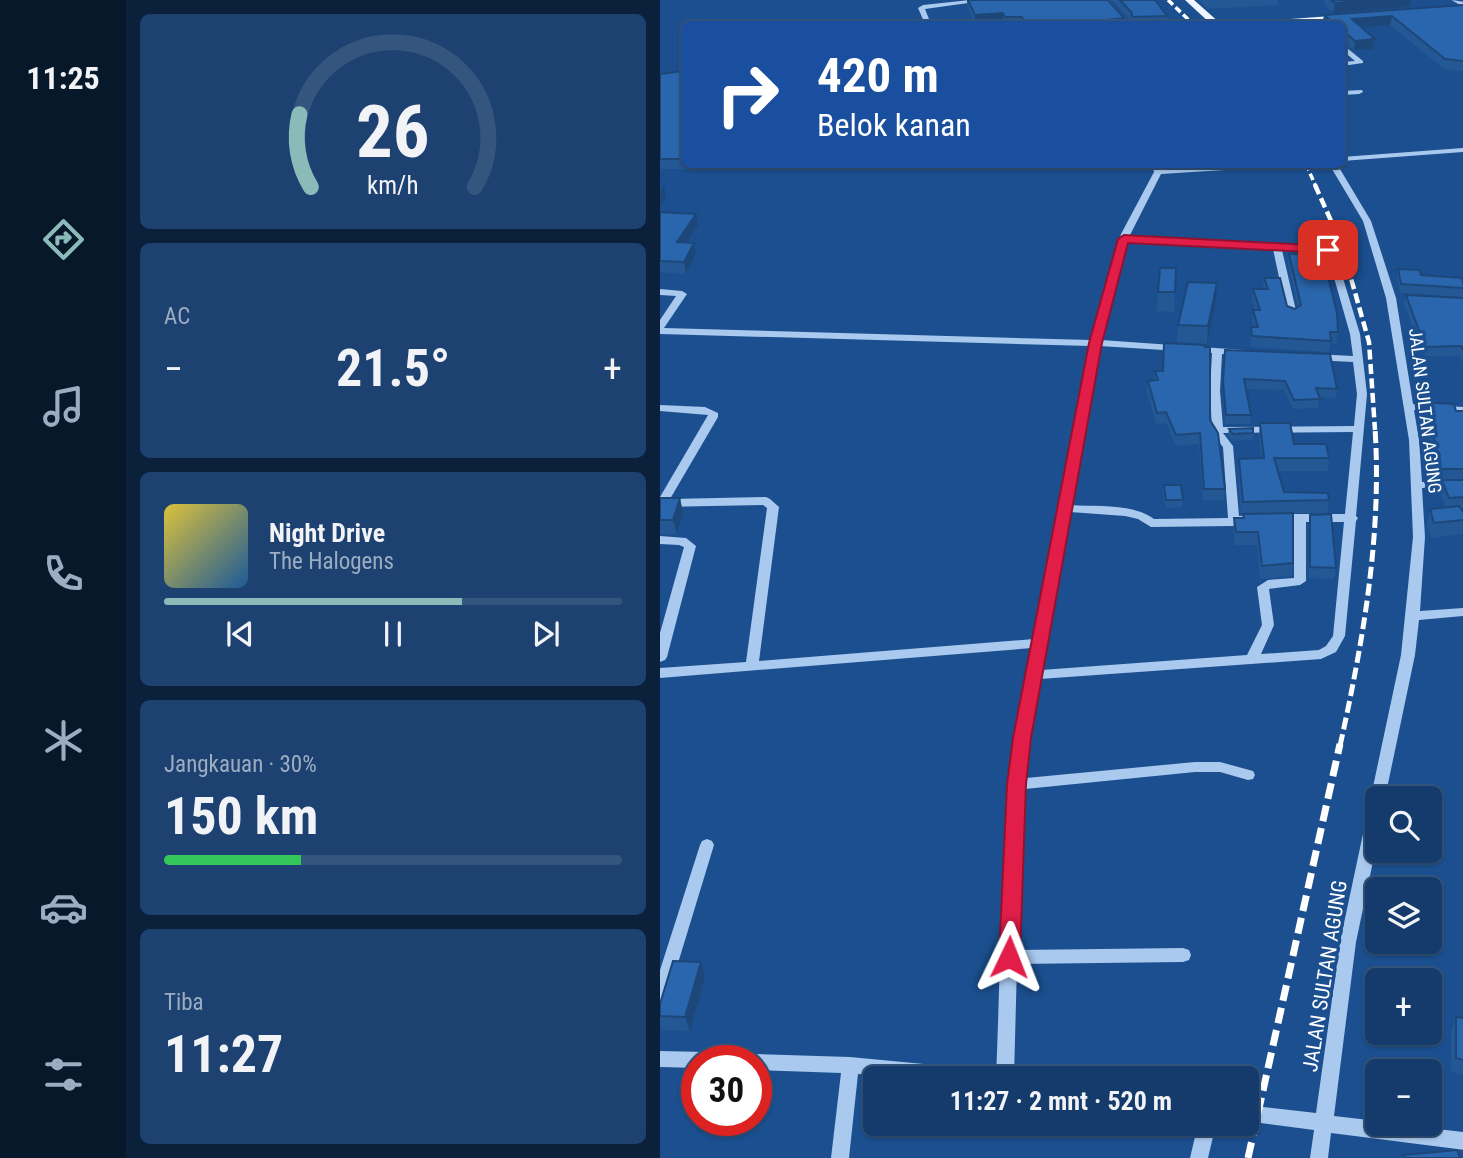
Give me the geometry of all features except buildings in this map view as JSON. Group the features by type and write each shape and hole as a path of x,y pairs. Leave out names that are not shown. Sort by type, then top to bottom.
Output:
{"main road":[{"path":"1189,0 1213,21"},
{"path":"1453,4 1463,6"},
{"path":"1323,21 1352,17"}],"street":[{"path":"927,21 921,8 923,7 987,0"},
{"path":"1106,0 1124,21"},
{"path":"1346,49 1361,62 1346,64"},
{"path":"1346,93 1359,92"},
{"path":"1346,159 1463,150"},
{"path":"1005,1066 1017,784 1032,675 1095,343 1126,234 1157,168"},
{"name":"JALAN SULTAN AGUNG","path":"1335,168 1367,221 1397,299 1417,485 1419,537 1413,616 1408,655 1381,786"},
{"path":"1032,675 1321,654 1331,649 1339,636 1362,394 1355,334 1331,252 1325,249 1126,234"},
{"path":"1277,246 1292,315"},
{"path":"660,292 682,294 660,329"},
{"path":"660,329 1095,343 1245,352"},
{"path":"1217,351 1217,430 1228,446 1234,522"},
{"path":"1301,356 1357,359"},
{"path":"1408,407 1463,410"},
{"path":"660,408 705,410 713,413 661,503"},
{"path":"1217,430 1359,429"},
{"path":"1417,485 1463,485"},
{"path":"661,503 766,501 773,507 752,665"},
{"path":"1064,508 1125,512 1142,516 1151,523 1234,522 1244,518 1352,518"},
{"path":"1252,659 1268,625 1263,587 1268,583 1300,581 1300,518"},
{"path":"660,540 682,541 690,546 660,657"},
{"path":"1413,616 1463,612"},
{"path":"660,673 1038,643"},
{"path":"1017,784 1194,767 1220,767 1248,775"},
{"path":"660,996 707,845"},
{"name":"JALAN SULTAN AGUNG","path":"1319,1158 1348,942 1365,862"},
{"path":"1009,957 1183,955"},
{"path":"660,1059 681,1059"},
{"path":"772,1063 863,1066"},
{"path":"840,1158 850,1065"},
{"path":"1259,1115 1463,1141"},
{"path":"1199,1158 1204,1136"}],"railway":[{"path":"1168,0 1190,21"},
{"path":"1308,168 1316,187"},
{"path":"1315,185 1341,243 1369,342 1375,430"},
{"path":"1340,746 1369,588 1376,508 1375,428"},
{"path":"1248,1158 1340,744"}],"route":[{"path":"1009,957 1013,844 1022,738 1095,343 1124,239 1328,250"}]}
